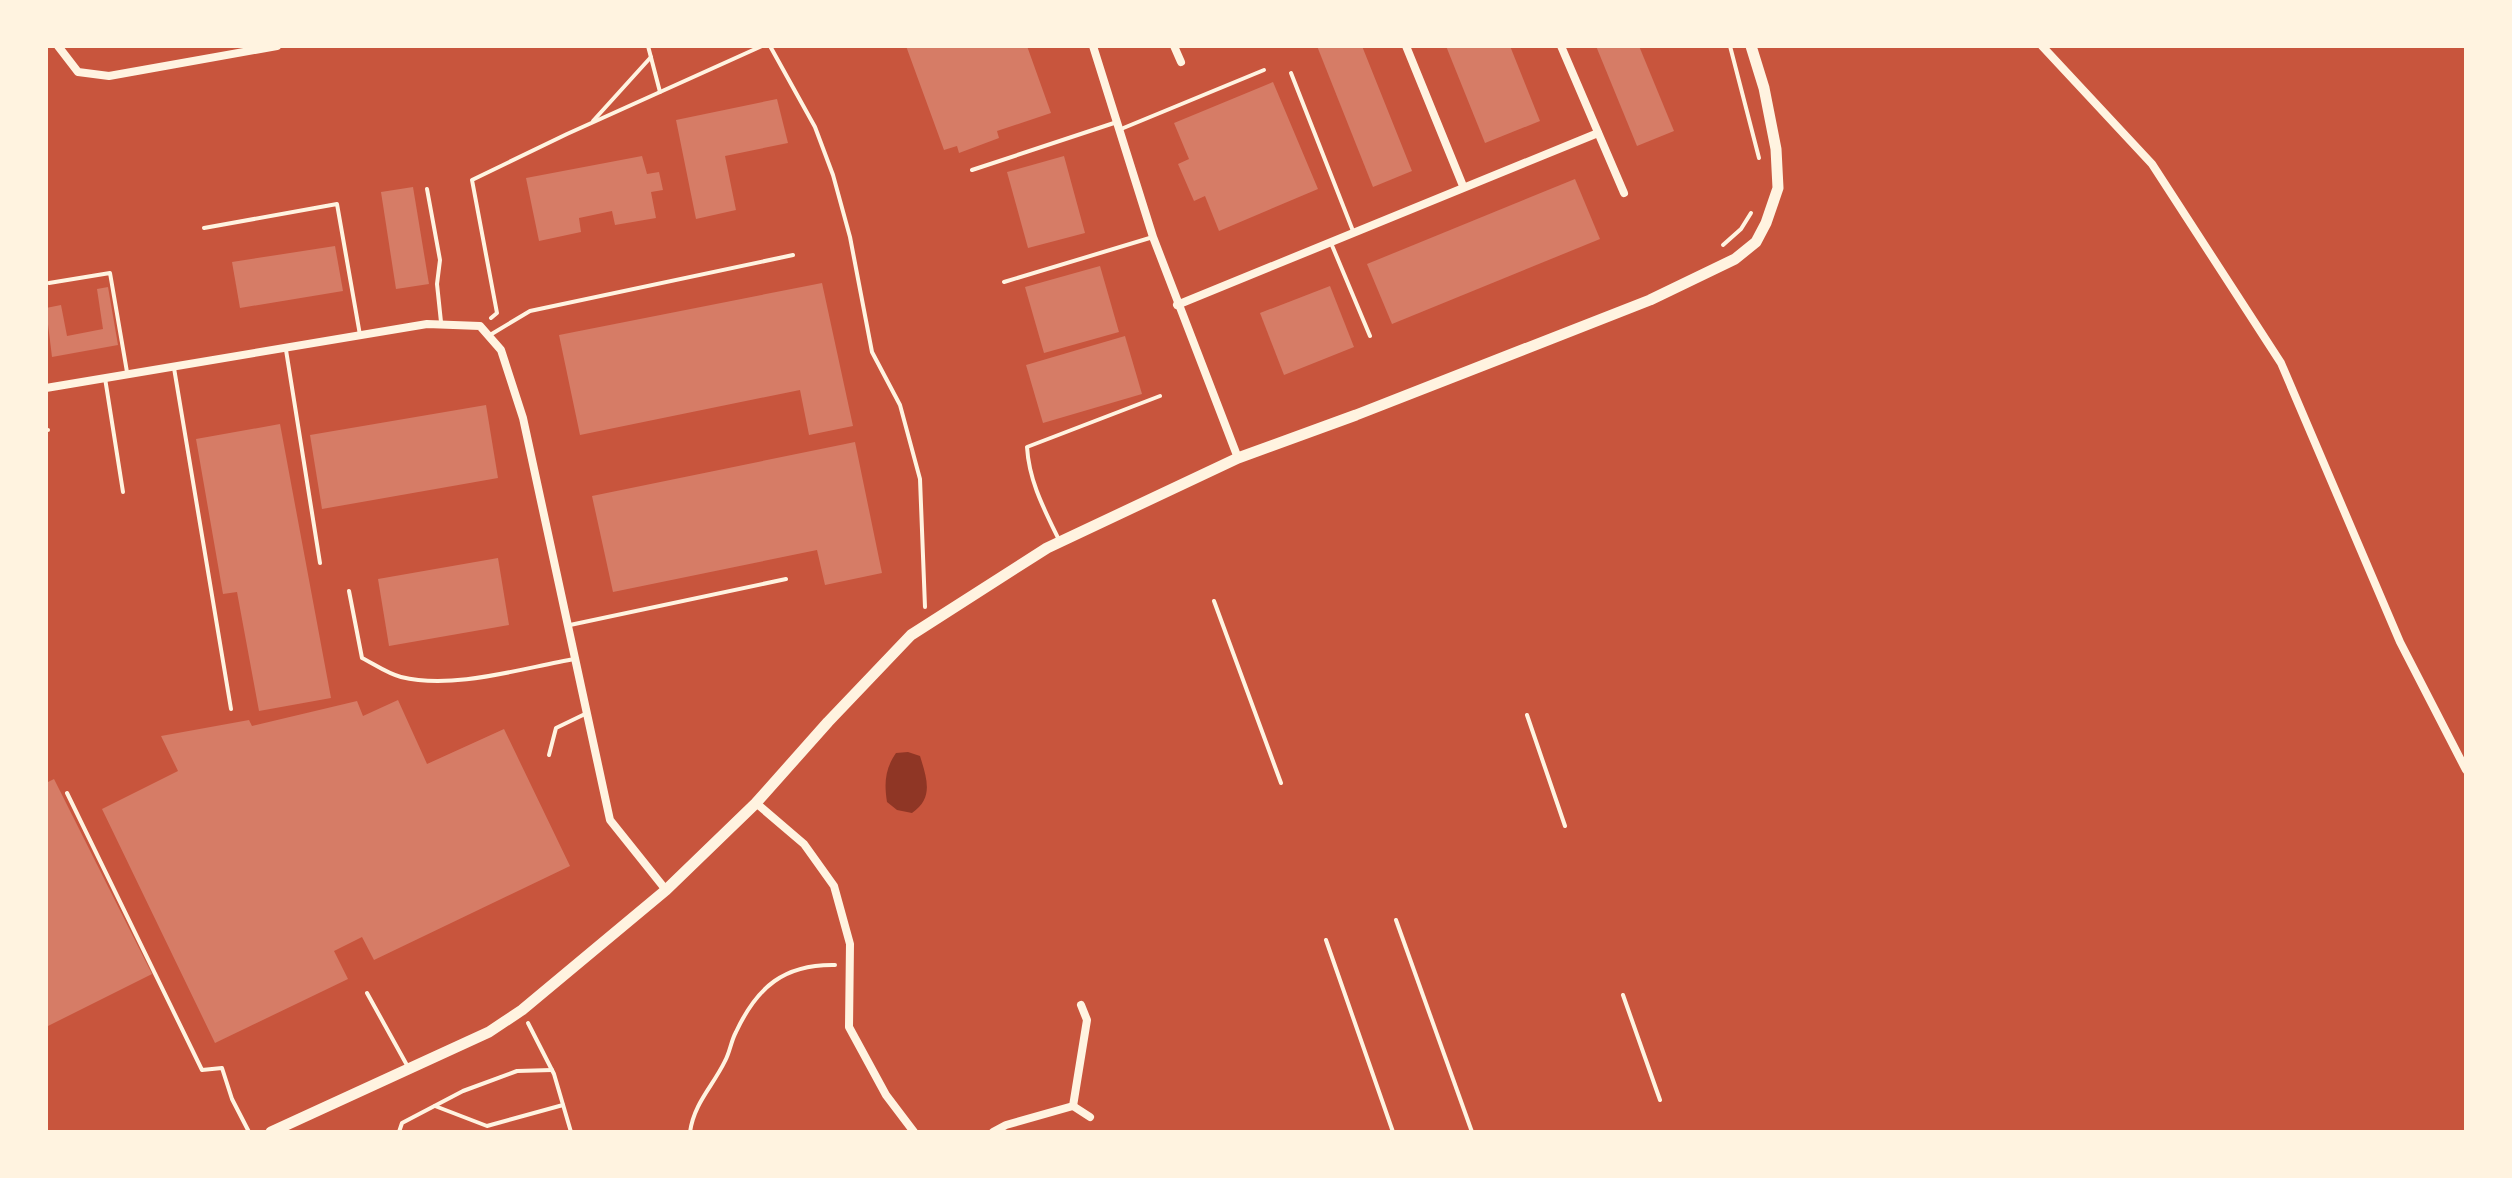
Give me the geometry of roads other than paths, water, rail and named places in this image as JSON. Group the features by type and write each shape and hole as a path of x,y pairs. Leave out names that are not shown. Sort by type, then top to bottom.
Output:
{"street":[{"path":"58,46 78,72 109,76 277,46"},
{"path":"1093,46 1153,237 1238,458"},
{"path":"1174,46 1181,62"},
{"path":"1406,46 1463,186"},
{"path":"1561,46 1624,193"},
{"path":"271,1132 489,1032 522,1010 666,890 756,803 911,635 1060,542 1238,458 1650,300 1735,259 1756,242 1778,188 1776,149 1764,88 1751,46"},
{"path":"2042,46 2152,164 2281,363 2400,642 2466,770"},
{"path":"1177,305 1598,133"},
{"path":"46,388 441,322 480,326 501,350 523,418 610,820 666,890"},
{"path":"756,803 804,844 834,886 850,944 849,1027 886,1095 914,1132"},
{"path":"1073,1106 1087,1020 1081,1005"},
{"path":"993,1132 1006,1125 1073,1106 1090,1117"}],"lane":[{"path":"972,170 1118,126 1264,70"},
{"path":"1291,73 1353,231"},
{"path":"427,189 440,260 437,284 441,322"},
{"path":"204,228 337,204 360,335"},
{"path":"1004,282 1153,237"},
{"path":"1330,240 1370,336"},
{"path":"490,335 530,311 793,255"},
{"path":"49,283 110,273 127,375"},
{"path":"285,348 320,563"},
{"path":"173,366 231,709"},
{"path":"105,378 123,492"},
{"path":"1060,542 1034,487 1028,468 1027,447 1160,396"},
{"path":"568,625 786,579"},
{"path":"349,591 362,658 399,677 429,681 460,680 575,659"},
{"path":"549,755 556,728 587,713"},
{"path":"67,793 202,1070 222,1068 232,1099 249,1132"},
{"path":"367,993 409,1069"}]}
